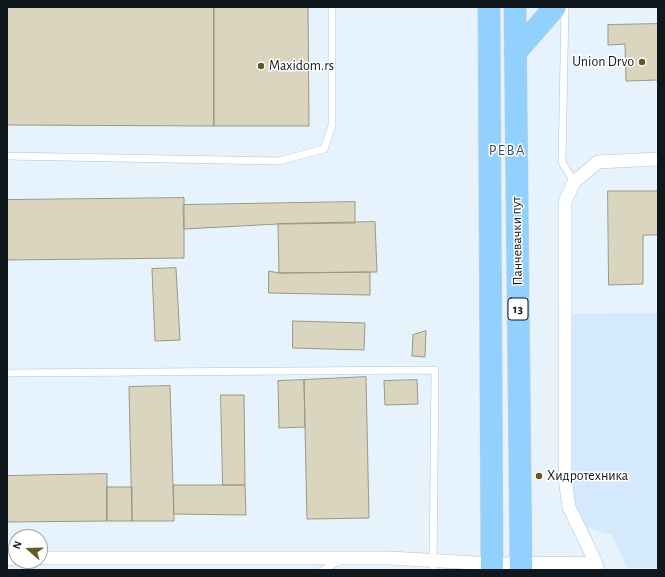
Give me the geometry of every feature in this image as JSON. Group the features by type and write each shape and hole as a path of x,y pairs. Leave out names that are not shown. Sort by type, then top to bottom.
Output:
{"highway":[{"path":"477,7 489,32"},
{"name":"Панчевачки пут","path":"488,7 492,567"},
{"name":"Панчевачки пут","path":"515,7 521,567"},
{"path":"515,53 555,7"}],"street":[{"path":"48,558 390,558 433,565 492,567 597,566 569,507 565,478 565,202 574,182 598,162 658,159"}],"lane":[{"path":"7,156 279,161 324,149 332,126 332,7"},
{"path":"565,7 562,162 574,182"},
{"path":"7,373 434,370 433,565"},
{"path":"323,570 345,558"}],"shaded area":[{"path":"658,313 658,568 627,568 612,535 588,528 569,507 565,422 573,314"}],"building":[{"path":"7,7 214,7 214,126 7,125"},
{"name":"Maxidom.rs","path":"214,7 308,7 309,126 214,126"},
{"name":"Union Drvo","path":"658,24 658,80 626,81 625,44 608,45 608,25"},
{"path":"608,191 658,191 658,235 643,235 643,284 609,285"},
{"path":"184,198 184,258 7,260 7,200"},
{"path":"355,202 355,223 278,224 184,229 183,205"},
{"path":"375,222 377,272 279,273 278,224"},
{"path":"176,268 180,340 155,341 152,269"},
{"path":"269,271 279,273 370,272 370,295 269,293"},
{"path":"293,321 365,323 364,350 293,348"},
{"path":"426,331 425,357 412,356 413,335"},
{"path":"366,377 369,518 307,519 304,380"},
{"path":"304,380 305,427 279,428 278,381"},
{"path":"417,380 418,404 385,405 384,381"},
{"path":"170,386 174,521 132,521 129,387"},
{"path":"221,395 244,395 245,485 223,485"},
{"path":"107,474 107,521 7,522 7,476"},
{"path":"174,485 245,485 246,515 174,514"},
{"path":"107,487 132,487 132,521 107,521"}],"place":[{"name":"Union Drvo","path":"642,62"},
{"name":"Maxidom.rs","path":"261,66"},
{"name":"Хидротехника","path":"539,476"}],"district":[{"name":"РЕВА","path":"507,150"}]}
